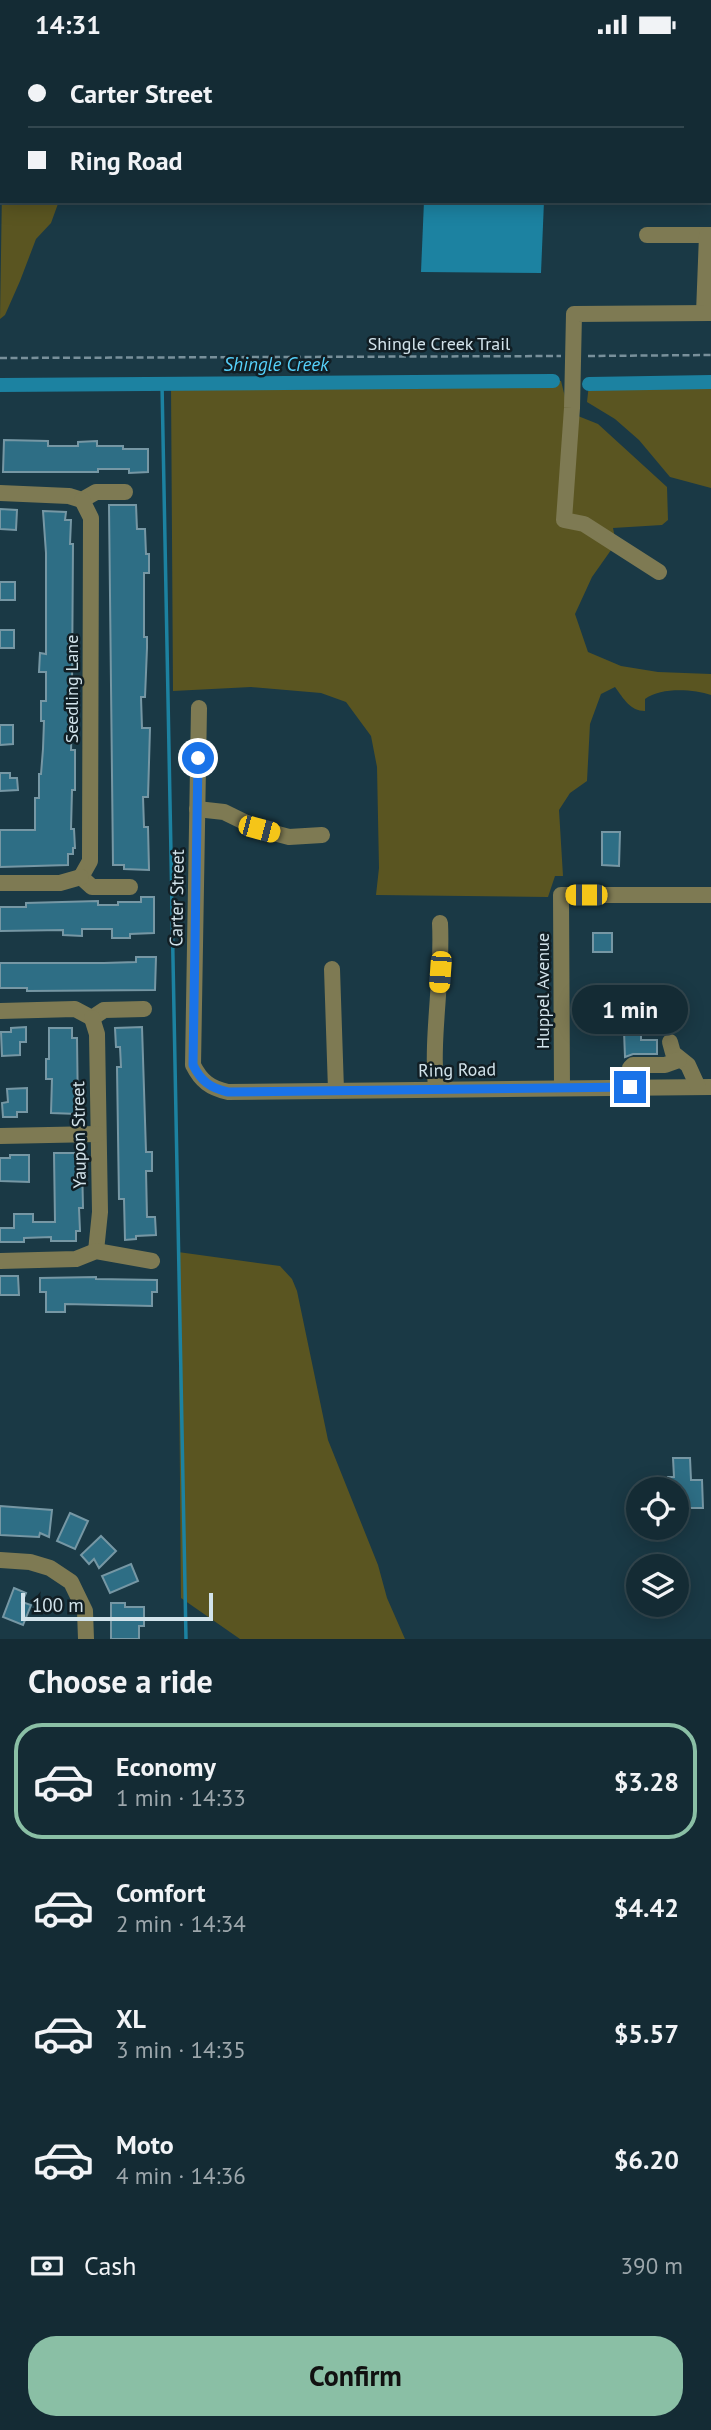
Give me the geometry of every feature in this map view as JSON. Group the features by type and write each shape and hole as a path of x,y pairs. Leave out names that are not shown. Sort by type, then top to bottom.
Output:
{"street":[{"path":"647,235 709,235 708,313 574,314 564,520 584,524 659,572"},
{"path":"0,493 69,496 82,500 96,492 125,492"},
{"name":"Seedling Lane","path":"81,877 90,861 92,772 91,518 82,500"},
{"name":"Carter Street","path":"199,708 193,1065 206,1084"},
{"path":"197,809 224,812 259,829 289,837 322,835"},
{"path":"0,883 60,883 81,877 92,887 131,887"},
{"name":"Huppel Avenue","path":"562,1088 561,895 711,895"},
{"path":"436,1089 435,1042 442,950 440,923"},
{"path":"332,969 336,1090"},
{"path":"0,1011 75,1009 92,1018 104,1010 144,1009"},
{"name":"Yaupon Street","path":"92,1018 97,1034 100,1212 96,1251"},
{"path":"670,1042 673,1053 688,1065 704,1087"},
{"path":"630,1087 630,1068 633,1065 666,1065 679,1060"},
{"name":"Ring Road","path":"206,1084 228,1092 704,1087"},
{"path":"0,1136 98,1134"},
{"path":"0,1261 76,1259 96,1251 152,1261"},
{"path":"0,1560 30,1562 50,1568 71,1582 85,1611 86,1639"}],"path":[{"name":"Shingle Creek Trail","path":"0,358 711,355"}],"shaded area":[{"path":"2,203 58,203 51,223 36,239 5,315 0,319"},
{"path":"561,381 565,397 578,416 598,424 667,487 668,520 662,525 613,528 616,543 592,577 575,614 588,652 621,666 658,672 711,674 711,695 686,690 660,692 645,699 645,711 631,707 615,687 601,694 590,724 587,781 570,793 559,810 563,876 555,876 548,897 376,895 379,868 377,767 371,736 346,702 321,693 251,687 173,691 171,384"},
{"path":"589,384 711,388 711,488 670,477 639,440 615,419 587,402"},
{"path":"178,1252 280,1266 292,1279 297,1291 328,1440 405,1639 240,1639 181,1598"}],"water":[{"path":"424,203 544,203 541,273 421,272"}],"building":[{"path":"4,440 48,441 48,446 78,446 78,442 97,441 97,446 148,449 148,472 129,473 129,469 98,469 98,472 3,472"},
{"path":"109,505 136,505 137,529 145,529 146,554 149,554 149,573 144,573 144,637 147,637 145,697 141,697 142,728 150,728 148,797 143,797 144,827 148,827 149,870 124,869 124,865 113,865"},
{"path":"0,509 17,510 16,530 0,529"},
{"path":"43,511 66,512 65,520 71,520 72,688 75,721 72,721 71,750 75,750 75,790 72,790 71,829 74,829 75,848 73,854 68,854 68,865 0,867 0,830 35,830 35,798 39,798 44,721 41,721 41,701 46,701 46,672 39,672 40,653 46,654 46,553"},
{"path":"0,582 15,582 15,600 0,600"},
{"path":"0,630 14,630 14,648 0,648"},
{"path":"0,725 13,725 13,744 0,745"},
{"path":"0,773 10,773 10,778 17,778 18,790 0,791"},
{"path":"602,832 620,832 619,866 602,865"},
{"path":"141,897 154,897 154,933 130,934 130,938 112,938 112,929 82,929 82,936 63,935 63,930 0,931 0,907 26,907 26,903 98,901 98,905 118,905 118,902 141,902"},
{"path":"593,933 612,933 612,952 593,952"},
{"path":"136,957 156,957 155,990 27,991 27,988 0,988 0,963 136,962"},
{"path":"26,1027 26,1042 20,1042 20,1055 2,1056 1,1032"},
{"path":"142,1027 146,1152 152,1152 152,1171 146,1171 147,1217 155,1217 156,1235 136,1236 136,1239 125,1240 124,1199 119,1199 117,1067 121,1067 115,1028"},
{"path":"49,1028 72,1028 72,1038 77,1038 78,1114 51,1113 52,1079 46,1079"},
{"path":"624,1031 641,1031 641,1040 657,1040 657,1054 633,1054 625,1057"},
{"path":"27,1088 27,1112 17,1112 17,1117 3,1117 2,1103 8,1102 7,1089"},
{"path":"54,1153 77,1153 77,1162 82,1162 83,1208 79,1208 80,1231 76,1231 76,1241 51,1241 51,1237 24,1238 24,1242 0,1242 0,1228 14,1228 14,1214 33,1214 33,1222 55,1222"},
{"path":"10,1155 29,1155 29,1182 0,1181 0,1158 10,1158"},
{"path":"0,1276 18,1276 19,1295 0,1295"},
{"path":"40,1278 157,1280 157,1292 152,1292 152,1306 65,1304 65,1312 46,1312 46,1292 40,1292"},
{"path":"673,1458 690,1458 691,1480 702,1480 703,1508 689,1508 689,1477 674,1477"},
{"path":"0,1506 52,1510 49,1537 40,1533 39,1537 0,1535"},
{"path":"70,1513 88,1521 75,1549 57,1541"},
{"path":"101,1536 116,1551 99,1568 94,1559 89,1564 81,1555"},
{"path":"131,1564 138,1581 110,1593 102,1576"},
{"path":"14,1588 26,1593 22,1602 31,1605 23,1625 3,1617"},
{"path":"111,1603 125,1603 125,1607 144,1607 144,1626 139,1626 139,1639 111,1639"}],"waterway":[{"name":"Shingle Creek","path":"0,385 553,381"},
{"name":"Shingle Creek","path":"589,384 711,382"},
{"path":"162,384 186,1639"}],"route":[{"path":"198,758 193,1065 206,1084 228,1092 630,1087"}]}
